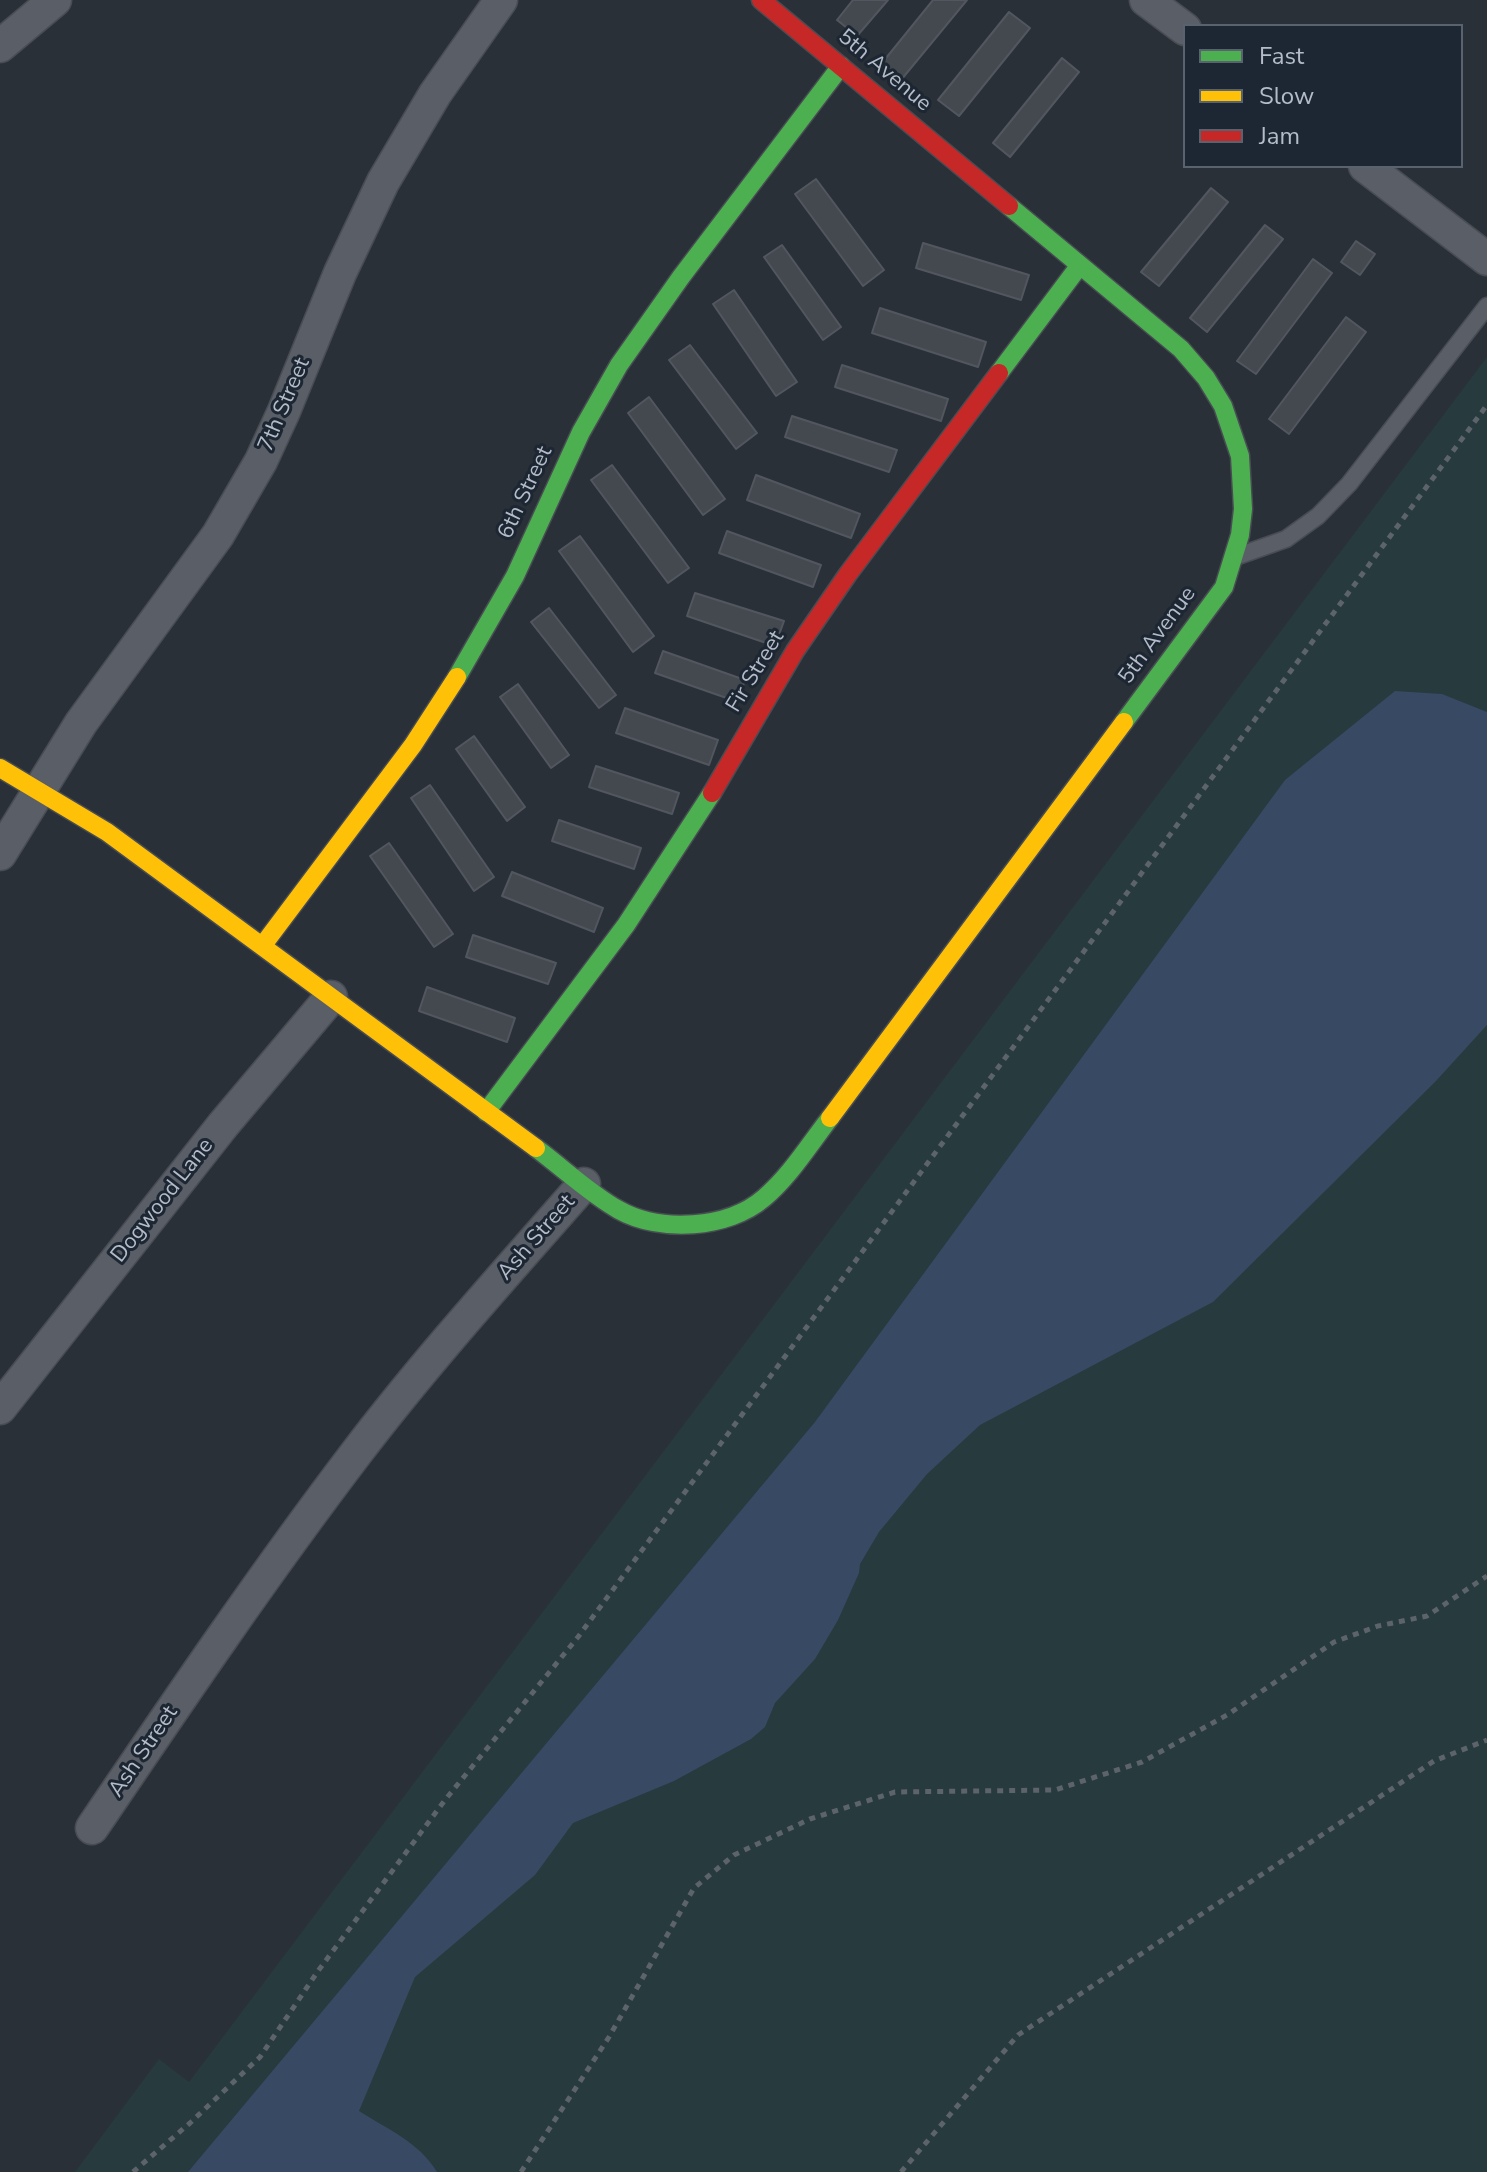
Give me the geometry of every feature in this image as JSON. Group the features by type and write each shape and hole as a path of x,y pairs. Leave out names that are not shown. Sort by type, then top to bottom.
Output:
{"street":[{"path":"0,46 55,0"},
{"name":"7th Street","path":"39,792 81,723 218,535 261,461 340,273 383,182 435,94 501,0"},
{"name":"5th Avenue","path":"584,1184 619,1210 643,1220 677,1226 719,1221 762,1200 790,1171 1224,587 1237,557 1245,513 1245,478 1235,431 1210,383 1181,349 761,0"},
{"path":"1146,0 1183,28"},
{"name":"6th Street","path":"263,945 413,745 468,661 515,576 581,432 619,365 681,277 841,66"},
{"path":"1368,168 1487,259"},
{"name":"Fir Street","path":"486,1112 626,925 674,854 795,651 848,574 1080,265"},
{"name":"Ash Street","path":"0,768 107,832 584,1184 456,1330 359,1450 238,1612 92,1828"},
{"path":"0,854 39,792"},
{"name":"Dogwood Lane","path":"0,1408 223,1125 331,997"}],"lane":[{"path":"1237,557 1286,539 1318,516 1349,484 1487,306"}],"path":[{"path":"133,2172 260,2057 327,1958 445,1800 578,1637 1487,405"},
{"path":"521,2172 609,2037 694,1888 734,1855 810,1819 895,1792 1055,1790 1142,1762 1227,1715 1334,1642 1378,1626 1427,1616 1487,1576"},
{"path":"901,2172 1018,2035 1434,1761 1487,1740"}],"green space":[{"path":"1487,357 1487,2172 75,2172 159,2059 189,2082"}],"water":[{"path":"1395,691 1442,694 1487,712 1487,1025 1435,1082 1213,1302 980,1425 927,1474 879,1532 860,1564 838,1620 815,1659 775,1703 765,1727 751,1739 674,1781 573,1823 535,1875 415,1977 359,2111 412,2144 437,2172 188,2172 815,1422 1285,780"}],"building":[{"path":"853,0 888,0 857,36 837,20"},
{"path":"933,0 967,0 901,80 882,63"},
{"path":"1009,12 1030,28 959,116 938,100"},
{"path":"1062,58 1079,72 1010,157 993,143"},
{"path":"816,179 884,270 863,286 795,194"},
{"path":"1211,188 1228,202 1159,286 1141,272"},
{"path":"1265,225 1283,239 1207,332 1190,318"},
{"path":"1356,241 1375,254 1360,275 1341,262"},
{"path":"923,243 1029,275 1021,300 916,268"},
{"path":"782,245 841,327 823,340 764,257"},
{"path":"1313,259 1332,273 1256,374 1237,361"},
{"path":"734,290 797,382 776,396 713,304"},
{"path":"880,308 986,342 978,367 872,333"},
{"path":"1346,317 1366,332 1289,434 1269,419"},
{"path":"690,345 757,433 736,449 669,360"},
{"path":"842,365 948,399 941,421 835,387"},
{"path":"649,397 725,499 703,515 628,413"},
{"path":"792,416 897,450 889,472 785,437"},
{"path":"612,465 689,568 668,583 591,480"},
{"path":"756,475 860,514 851,538 747,500"},
{"path":"727,531 821,565 813,587 719,553"},
{"path":"580,536 654,636 633,652 559,551"},
{"path":"695,593 784,621 775,646 687,616"},
{"path":"549,608 616,695 599,708 531,622"},
{"path":"663,651 745,680 738,702 655,673"},
{"path":"518,684 569,755 551,768 500,697"},
{"path":"625,708 718,740 709,765 616,733"},
{"path":"474,736 525,807 507,821 456,749"},
{"path":"596,766 679,793 672,814 589,787"},
{"path":"430,785 494,877 474,891 411,798"},
{"path":"559,820 641,848 634,869 552,841"},
{"path":"389,843 453,934 434,947 370,856"},
{"path":"512,872 603,908 594,932 502,896"},
{"path":"473,935 556,963 548,984 466,957"},
{"path":"427,987 515,1018 507,1042 419,1011"}],"traffic: fast":[{"path":"457,677 515,576 581,432 619,365 681,277 841,66"},
{"path":"1009,206 1181,349 1206,378 1223,406 1240,456 1243,509 1240,535 1224,587 1124,722"},
{"path":"999,373 1080,265"},
{"path":"486,1112 626,925 712,793"},
{"path":"536,1148 619,1210 654,1222 693,1224 732,1216 764,1198 791,1170 830,1118"}],"traffic: slow":[{"path":"263,945 413,745 457,677"},
{"path":"830,1118 1124,722"},
{"path":"0,768 107,832 536,1148"}],"traffic: jam":[{"path":"761,0 1009,206"},
{"path":"712,793 795,651 848,574 999,373"}]}
